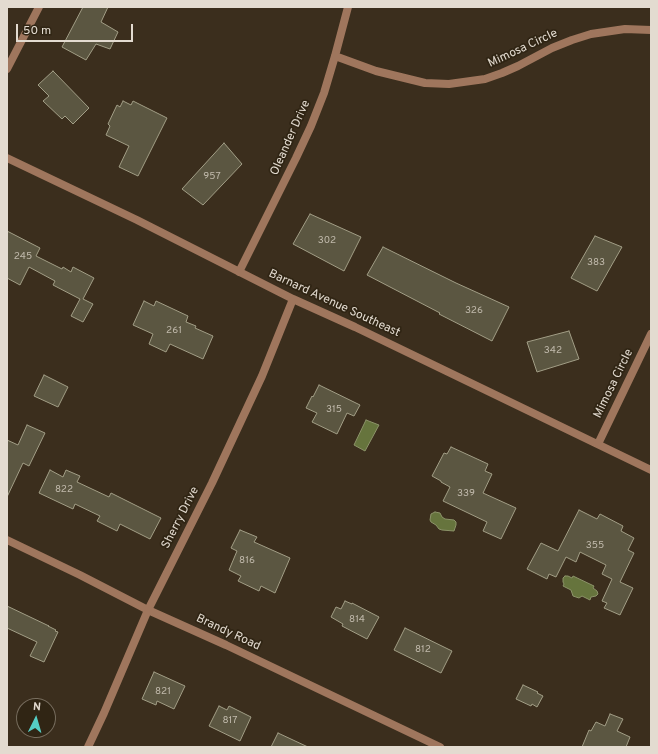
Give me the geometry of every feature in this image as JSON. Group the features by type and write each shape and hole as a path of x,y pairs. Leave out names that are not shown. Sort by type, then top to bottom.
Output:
{"street":[{"path":"7,69 39,7"},
{"name":"Oleander Drive","path":"239,272 311,126 324,93 348,7"},
{"name":"Mimosa Circle","path":"335,56 376,71 425,83 450,84 485,79 502,73 552,48 591,34 625,29 651,30"},
{"name":"Barnard Avenue Southeast","path":"7,158 137,220 293,299 356,327 651,470"},
{"name":"Sherry Drive","path":"88,747 148,610 212,483 262,376 293,299"},
{"name":"Mimosa Circle","path":"598,444 651,334"},
{"name":"Brandy Road","path":"7,540 148,610 226,645 440,747"}],"shaded area":[{"path":"366,420 379,425 365,451 354,445"},
{"path":"435,512 440,513 445,519 454,520 456,522 454,531 439,529 431,522 431,514"},
{"path":"565,576 572,578 573,576 594,586 593,588 598,594 591,597 590,600 582,596 579,598 573,596 571,590 563,586 563,578"}],"building":[{"path":"83,7 108,7 101,22 118,32 110,49 96,44 86,60 62,47"},
{"path":"53,71 89,108 73,124 65,116 62,119 43,101 49,96 38,85"},
{"path":"123,101 131,105 133,101 167,118 138,176 119,167 129,146 106,135 110,126 108,124 117,105 120,107"},
{"path":"224,143 242,164 203,205 182,189"},
{"path":"310,214 361,237 344,271 293,244"},
{"path":"7,231 40,248 36,256 62,269 63,267 71,272 73,267 94,278 83,299 93,304 83,322 71,316 80,299 53,285 55,281 29,267 20,285 7,278"},
{"path":"595,236 622,247 597,291 571,278"},
{"path":"383,247 509,307 492,341 367,275"},
{"path":"144,301 154,306 156,301 188,316 186,322 213,336 203,359 170,344 166,352 149,344 153,334 133,325"},
{"path":"569,331 579,359 537,372 527,342"},
{"path":"44,375 68,387 58,407 34,396"},
{"path":"319,385 360,405 354,416 347,413 337,434 312,422 317,413 306,408"},
{"path":"27,425 45,433 29,466 23,463 7,497 7,440 18,445"},
{"path":"451,447 488,464 485,471 492,474 483,493 516,508 501,539 483,531 487,522 443,501 450,487 432,476 444,453 447,454"},
{"path":"50,470 63,477 66,470 80,476 77,482 109,497 111,493 161,518 150,539 120,524 117,531 97,521 100,516 75,504 73,509 39,493"},
{"path":"579,510 597,519 600,514 623,526 621,531 634,538 628,550 634,553 620,582 633,588 620,615 604,608 607,603 602,601 612,579 602,574 606,565 580,552 576,562 566,557 556,577 549,574 547,579 527,569 541,543 558,551"},
{"path":"240,530 257,537 254,542 290,558 275,593 261,586 259,591 238,581 241,576 229,570 237,551 231,548"},
{"path":"345,601 379,617 367,639 342,626 343,624 331,617 336,607 341,609"},
{"path":"7,606 49,626 58,632 44,662 30,656 37,642 7,628"},
{"path":"405,628 452,651 441,673 394,650"},
{"path":"154,672 185,686 174,709 157,701 156,705 142,699"},
{"path":"523,685 543,696 537,707 532,704 531,706 516,699"},
{"path":"219,706 227,710 229,706 251,717 240,741 209,726"},
{"path":"610,714 623,719 617,731 630,737 626,747 582,747 589,730 591,731 596,722 605,726"},
{"path":"278,733 308,747 271,747"}]}
